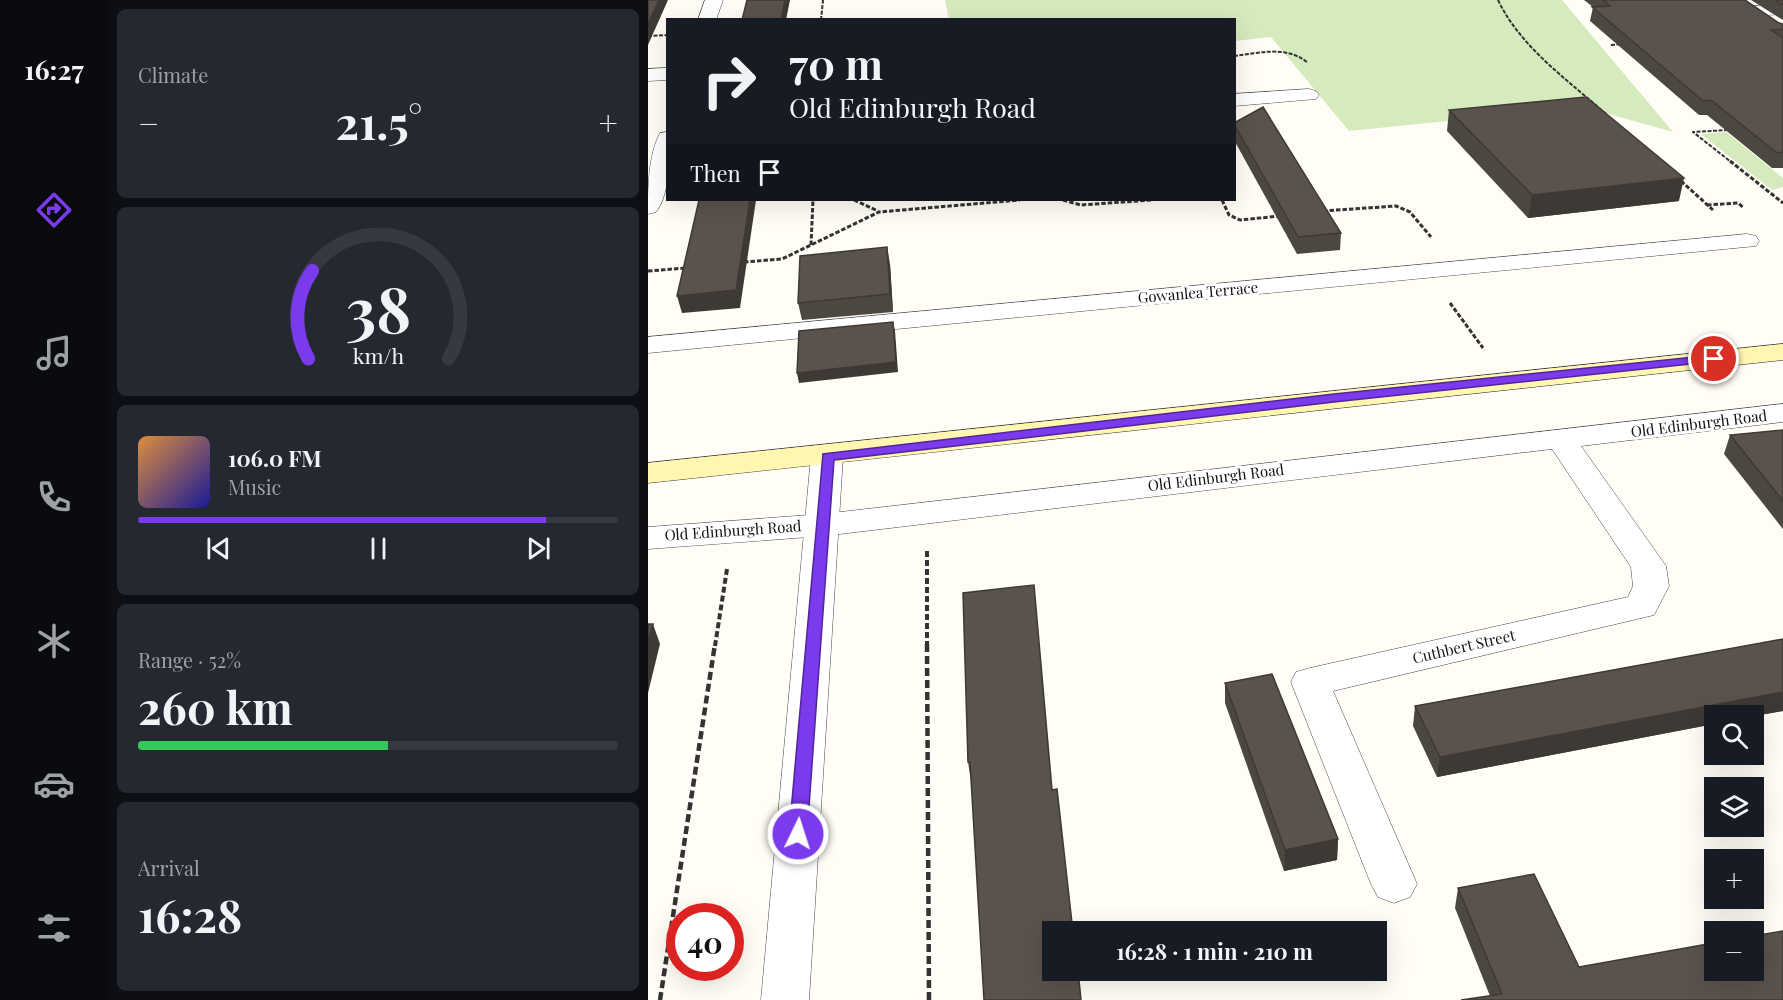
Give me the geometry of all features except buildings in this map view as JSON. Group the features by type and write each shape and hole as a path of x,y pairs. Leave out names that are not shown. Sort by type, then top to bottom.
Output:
{"main road":[{"path":"648,473 827,456 1506,380 1783,352"}],"street":[{"path":"708,18 714,0"},
{"path":"1735,0 1776,26"},
{"path":"1753,11 1783,9"},
{"path":"648,75 666,74"},
{"path":"1236,100 1309,95"},
{"path":"648,207 666,144"},
{"name":"Gowanlea Terrace","path":"648,345 1747,241"},
{"name":"Old Edinburgh Road","path":"648,538 823,525 926,511 1562,441 1783,413"},
{"name":"Cuthbert Street","path":"1394,884 1310,682 1641,606 1651,586 1648,566 1562,441"},
{"path":"785,1000 827,456"}],"path":[{"path":"821,18 823,0"},
{"path":"1498,0 1501,10 1523,38 1610,117"},
{"path":"648,36 666,34"},
{"path":"1611,45 1623,44"},
{"path":"1738,129 1693,132 1783,202"},
{"path":"1681,181 1747,241"},
{"path":"811,245 813,201"},
{"path":"856,201 879,212"},
{"path":"737,263 782,259 879,212 1008,201"},
{"path":"1067,201 1081,205 1136,201"},
{"path":"1222,201 1229,215 1240,220 1288,215"},
{"path":"1323,211 1396,206 1410,212 1437,244"},
{"path":"648,271 693,267"},
{"path":"1428,271 1506,380"},
{"path":"926,511 929,1000"},
{"path":"660,1000 733,530"}],"green space":[{"path":"945,0 1562,0 1673,132 1584,107 1349,131 1271,37 1236,41 1236,18 949,18"},
{"path":"1726,132 1783,178 1783,187 1772,190 1701,134"}],"route":[{"path":"798,834 827,456 1334,398 1714,359"}]}
